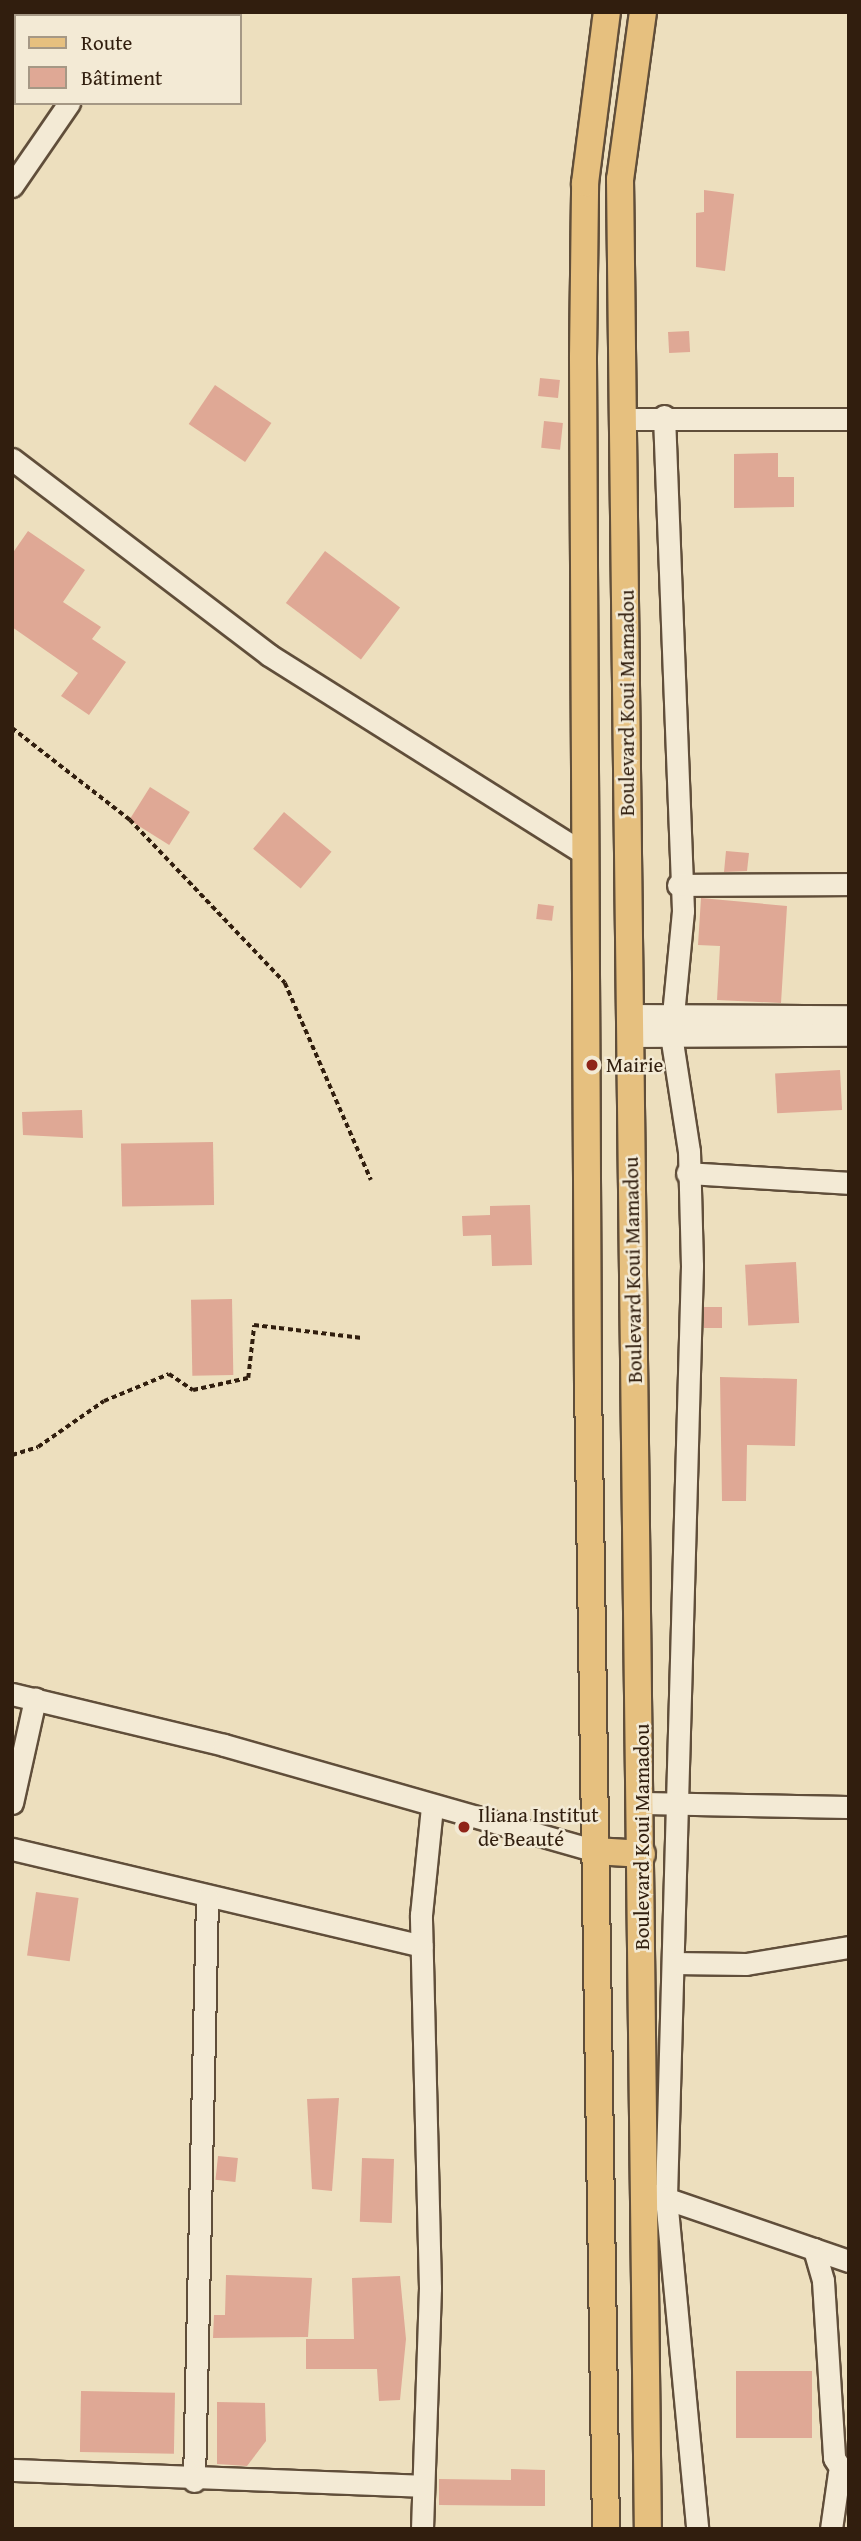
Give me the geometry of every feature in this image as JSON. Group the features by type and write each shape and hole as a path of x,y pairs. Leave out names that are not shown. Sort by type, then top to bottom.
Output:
{"main road":[{"name":"Boulevard Koui Mamadou","path":"606,2529 586,855 585,183 607,12"},
{"name":"Boulevard Koui Mamadou","path":"643,12 620,179 625,419 629,1025 642,1803 641,2190 648,2529"},
{"path":"596,1851 642,1854"}],"street":[{"path":"12,186 68,105"},
{"path":"664,416 678,886 683,911 672,1025 687,1173 692,1266 666,2198 697,2529"},
{"path":"625,419 664,416 849,419"},
{"path":"12,459 269,655 586,855"},
{"path":"678,886 849,884"},
{"path":"629,1025 849,1016"},
{"path":"672,1025 849,1035"},
{"path":"687,1173 849,1183"},
{"path":"12,1694 596,1851"},
{"path":"12,1803 36,1699"},
{"path":"642,1803 677,1806 849,1808"},
{"path":"422,2529 430,2288 422,1946 432,1807"},
{"path":"12,1849 206,1898 422,1946"},
{"path":"194,2481 206,1898"},
{"path":"673,1963 746,1964 849,1947"},
{"path":"641,2190 849,2261"},
{"path":"814,2249 823,2281 844,2477 831,2529"},
{"path":"12,2470 194,2481 422,2486"}],"path":[{"path":"12,728 130,820 285,983 371,1180"},
{"path":"12,1455 38,1447 104,1401 169,1374 193,1391 248,1378 254,1325 362,1338"}],"building":[{"path":"704,190 734,194 725,271 696,267 696,213 704,212"},
{"path":"689,331 690,352 669,353 668,332"},
{"path":"540,378 560,380 558,398 538,396"},
{"path":"215,385 271,423 245,462 189,424"},
{"path":"544,421 563,423 560,450 541,448"},
{"path":"778,453 778,477 794,477 794,507 734,508 734,454"},
{"path":"28,531 85,570 63,602 101,627 92,639 126,662 89,715 61,696 78,673 12,627 12,554"},
{"path":"325,551 400,608 361,659 286,603"},
{"path":"150,787 190,812 169,845 129,820"},
{"path":"284,812 331,852 301,889 253,849"},
{"path":"726,851 749,853 747,871 724,872"},
{"path":"701,898 787,906 781,1003 717,1000 720,946 698,945"},
{"path":"538,904 554,906 552,921 536,919"},
{"path":"840,1070 842,1110 777,1113 775,1073"},
{"path":"82,1110 83,1138 23,1135 22,1112"},
{"path":"213,1142 214,1205 122,1207 121,1144"},
{"path":"530,1205 532,1265 492,1266 491,1235 463,1236 462,1216 490,1215 490,1206"},
{"path":"796,1262 799,1323 748,1326 745,1265"},
{"path":"232,1299 233,1375 192,1376 191,1300"},
{"path":"704,1307 722,1307 722,1328 704,1328"},
{"path":"720,1377 797,1379 795,1446 747,1445 746,1501 722,1501"},
{"path":"36,1892 79,1898 70,1961 27,1955"},
{"path":"339,2098 332,2191 312,2189 307,2099"},
{"path":"218,2156 238,2158 235,2182 215,2180"},
{"path":"362,2158 394,2159 392,2223 360,2222"},
{"path":"226,2275 312,2278 308,2337 213,2338 214,2315 225,2315"},
{"path":"400,2276 406,2339 400,2400 379,2401 377,2369 306,2369 306,2339 354,2339 352,2278"},
{"path":"736,2371 812,2371 812,2438 736,2438"},
{"path":"81,2391 175,2393 174,2454 80,2452"},
{"path":"217,2402 265,2403 266,2441 247,2466 217,2464"},
{"path":"511,2469 545,2470 545,2506 439,2505 439,2479 511,2480"}],"place":[{"name":"Mairie","path":"592,1065"},
{"name":"Iliana Institut de Beauté","path":"464,1827"}]}
